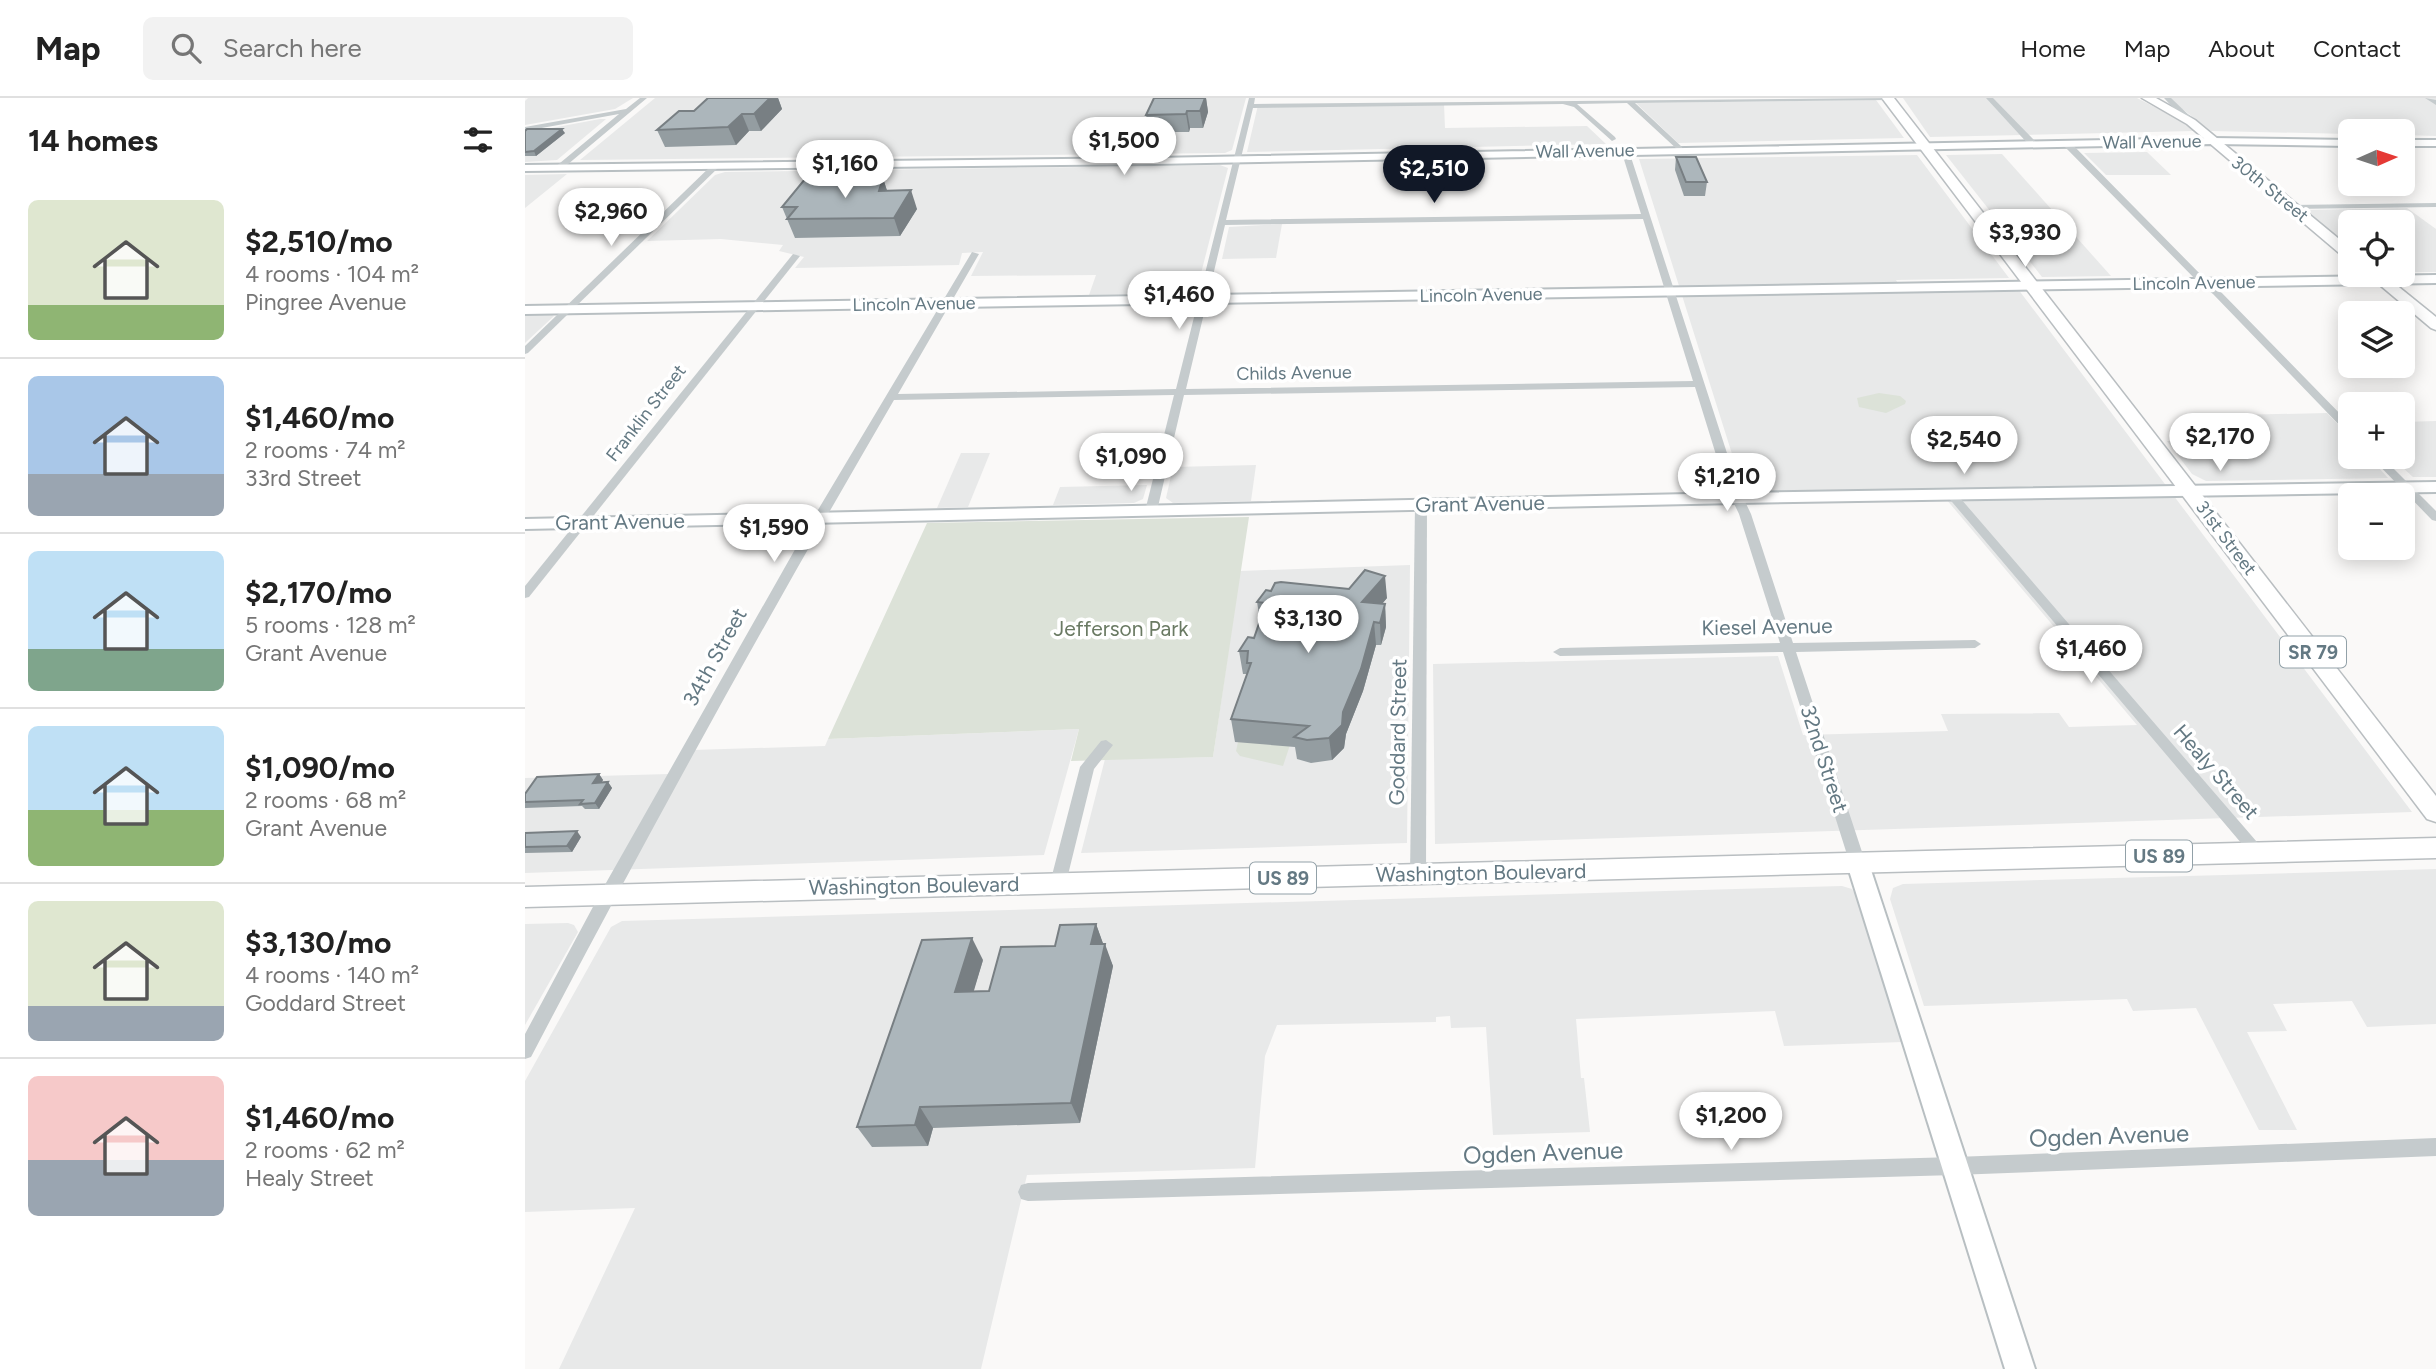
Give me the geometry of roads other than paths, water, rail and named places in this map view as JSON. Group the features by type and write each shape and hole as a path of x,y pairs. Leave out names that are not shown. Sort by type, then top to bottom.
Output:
{"main road":[{"name":"31st Street","path":"1888,98 2436,813"},
{"name":"30th Street","path":"2148,98 2191,122 2338,244"},
{"path":"2390,287 2436,325"},
{"name":"Washington Boulevard","path":"525,897 2436,848"}],"street":[{"path":"558,168 644,98"},
{"path":"1151,511 1251,102 1888,98"},
{"path":"1989,98 2033,144"},
{"name":"30th Street","path":"2167,98 2191,122"},
{"path":"2428,98 2436,103"},
{"path":"1629,101 1679,149"},
{"path":"1565,102 1576,106 1612,139"},
{"path":"525,129 628,111"},
{"name":"Wall Avenue","path":"525,168 1237,159 2212,141 2338,143"},
{"path":"2415,142 2436,141"},
{"path":"2066,144 2338,418"},
{"name":"32nd Street","path":"1625,150 2020,1369"},
{"path":"525,351 717,165"},
{"path":"2293,207 2436,205"},
{"path":"1222,223 1646,216"},
{"name":"34th Street","path":"525,1051 608,894 820,518 975,254"},
{"name":"Franklin Street","path":"525,594 796,256"},
{"name":"Lincoln Avenue","path":"525,310 2033,286 2338,278"},
{"name":"Lincoln Avenue","path":"2415,278 2436,279"},
{"name":"Childs Avenue","path":"891,397 1699,384"},
{"path":"2388,469 2401,483"},
{"name":"Grant Avenue","path":"2415,488 2436,487"},
{"name":"Grant Avenue","path":"525,524 1738,498 2338,489"},
{"name":"Healy Street","path":"1951,494 2258,853"},
{"path":"2415,497 2436,518"},
{"name":"Goddard Street","path":"1418,875 1421,505"},
{"name":"Kiesel Avenue","path":"1560,652 1975,644"},
{"path":"1058,883 1087,767 1106,745"},
{"name":"Ogden Avenue","path":"1028,1192 1955,1166 2436,1147"}],"park label":[{"name":"Jefferson Park","path":"1121,629"}]}
